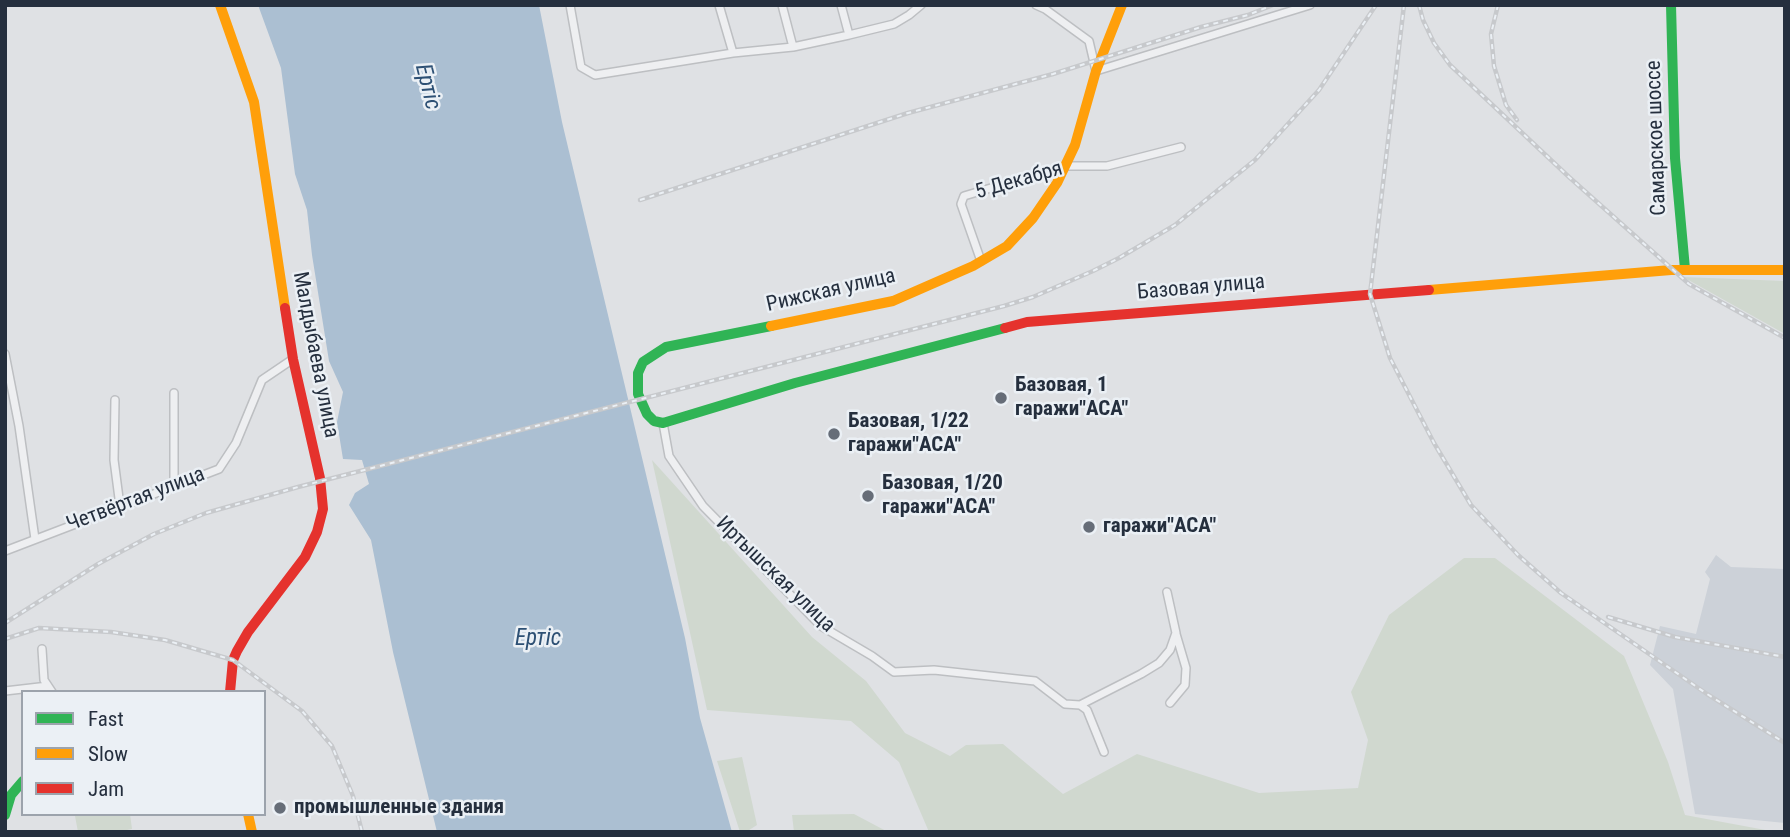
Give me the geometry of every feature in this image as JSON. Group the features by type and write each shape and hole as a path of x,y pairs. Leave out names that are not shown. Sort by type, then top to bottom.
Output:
{"street":[{"name":"Малдыбаева улица","path":"220,5 254,102 293,359 320,478 323,509 317,533 305,557 248,632 237,651 233,660 230,690"},
{"path":"570,5 581,67 595,75 733,53 793,47 849,35 894,24 921,5"},
{"path":"719,5 733,53"},
{"path":"782,5 793,47"},
{"path":"841,5 849,35"},
{"path":"1036,5 1045,7 1090,41 1096,71 1310,5"},
{"name":"Рижская улица","path":"663,423 654,421 647,414 637,384 643,362 666,347 893,301 981,261 1007,246 1033,218 1057,183 1074,145 1096,71 1122,5"},
{"name":"Самарское шоссе","path":"1671,5 1675,158 1685,269"},
{"name":"5 Декабря","path":"981,261 961,204 964,196 1065,166 1107,166 1181,147"},
{"name":"Базовая улица","path":"663,423 795,383 1027,322 1685,269 1785,270"},
{"path":"5,354 19,426 35,538"},
{"name":"Четвёртая улица","path":"5,551 219,469 236,443 262,380 293,359"},
{"path":"174,393 174,486"},
{"path":"115,400 114,460 120,506"},
{"name":"Иртышская улица","path":"663,423 670,456 703,506 821,626 894,672 934,670 1035,681 1065,704 1080,705"},
{"path":"1167,592 1186,668 1185,685 1170,703"},
{"path":"1104,752 1087,710 1080,705 1159,663 1170,650 1176,634"},
{"path":"43,649 44,680 50,689"},
{"path":"28,690 50,689"},
{"path":"5,815 11,795 21,783"}],"shaded area":[{"path":"1683,277 1785,281 1785,334"},
{"path":"652,460 812,637 866,681 905,733 950,756 966,745 1003,744 1063,794 1137,754 1259,793 1358,788 1368,740 1351,692 1389,615 1464,558 1495,558 1624,656 1668,762 1685,815 1776,832 929,832 899,762 851,721 707,710"},
{"path":"1716,555 1731,567 1785,569 1785,823 1695,814 1673,689 1650,665 1660,626 1696,634 1710,579 1705,572"},
{"path":"742,757 757,825 746,832 740,832 717,761"},
{"path":"854,814 888,832 794,832 792,815"},
{"path":"75,816 130,816 132,829 117,832 78,832"}],"water":[{"name":"Ертіс","path":"258,5 539,5 562,122 685,638 700,718 732,832 437,832 393,652 371,540 349,505 355,493 369,484 362,460 343,459 337,422 343,392 329,361 307,210 295,174 281,68"}],"railway":[{"path":"640,200 908,113 1053,74 1273,5"},
{"path":"5,623 98,564 154,534 206,513 1004,306 1033,297 1093,271 1175,225 1255,160 1319,90 1376,5"},
{"path":"1404,5 1370,294 1390,358 1434,443 1471,505 1518,555 1561,593 1707,694 1785,743"},
{"path":"1419,5 1434,43 1450,65 1569,177 1689,284 1785,338"},
{"path":"1498,5 1491,34 1494,66 1506,105 1517,120"},
{"path":"1608,617 1675,637 1785,657"},
{"path":"5,639 39,628 111,632 165,640 233,660 302,711 332,746 353,796 362,832"}],"traffic: fast":[{"path":"1671,5 1675,158 1685,269"},
{"path":"771,326 666,347 643,362 638,373 638,394 647,414 654,421 663,423 795,383 1005,328"},
{"path":"5,815 11,795 21,783"}],"traffic: slow":[{"path":"220,5 254,102 285,308"},
{"path":"771,326 893,301 973,266 1007,246 1033,218 1057,183 1075,145 1096,71 1122,5"},
{"path":"1429,290 1671,270 1785,270"},
{"path":"248,816 252,832"}],"traffic: jam":[{"path":"1005,328 1027,322 1429,290"},
{"path":"230,690 233,660 237,651 248,632 305,557 317,532 323,509 320,478 293,359 285,308"}],"place":[{"name":"Базовая, 1 гаражи\"ACА\"","path":"1001,398"},
{"name":"Базовая, 1/22 гаражи\"ACА\"","path":"834,434"},
{"name":"Базовая, 1/20 гаражи\"ACА\"","path":"868,496"},
{"name":"гаражи\"ACА\"","path":"1089,527"},
{"name":"промышленные здания","path":"280,808"}]}
